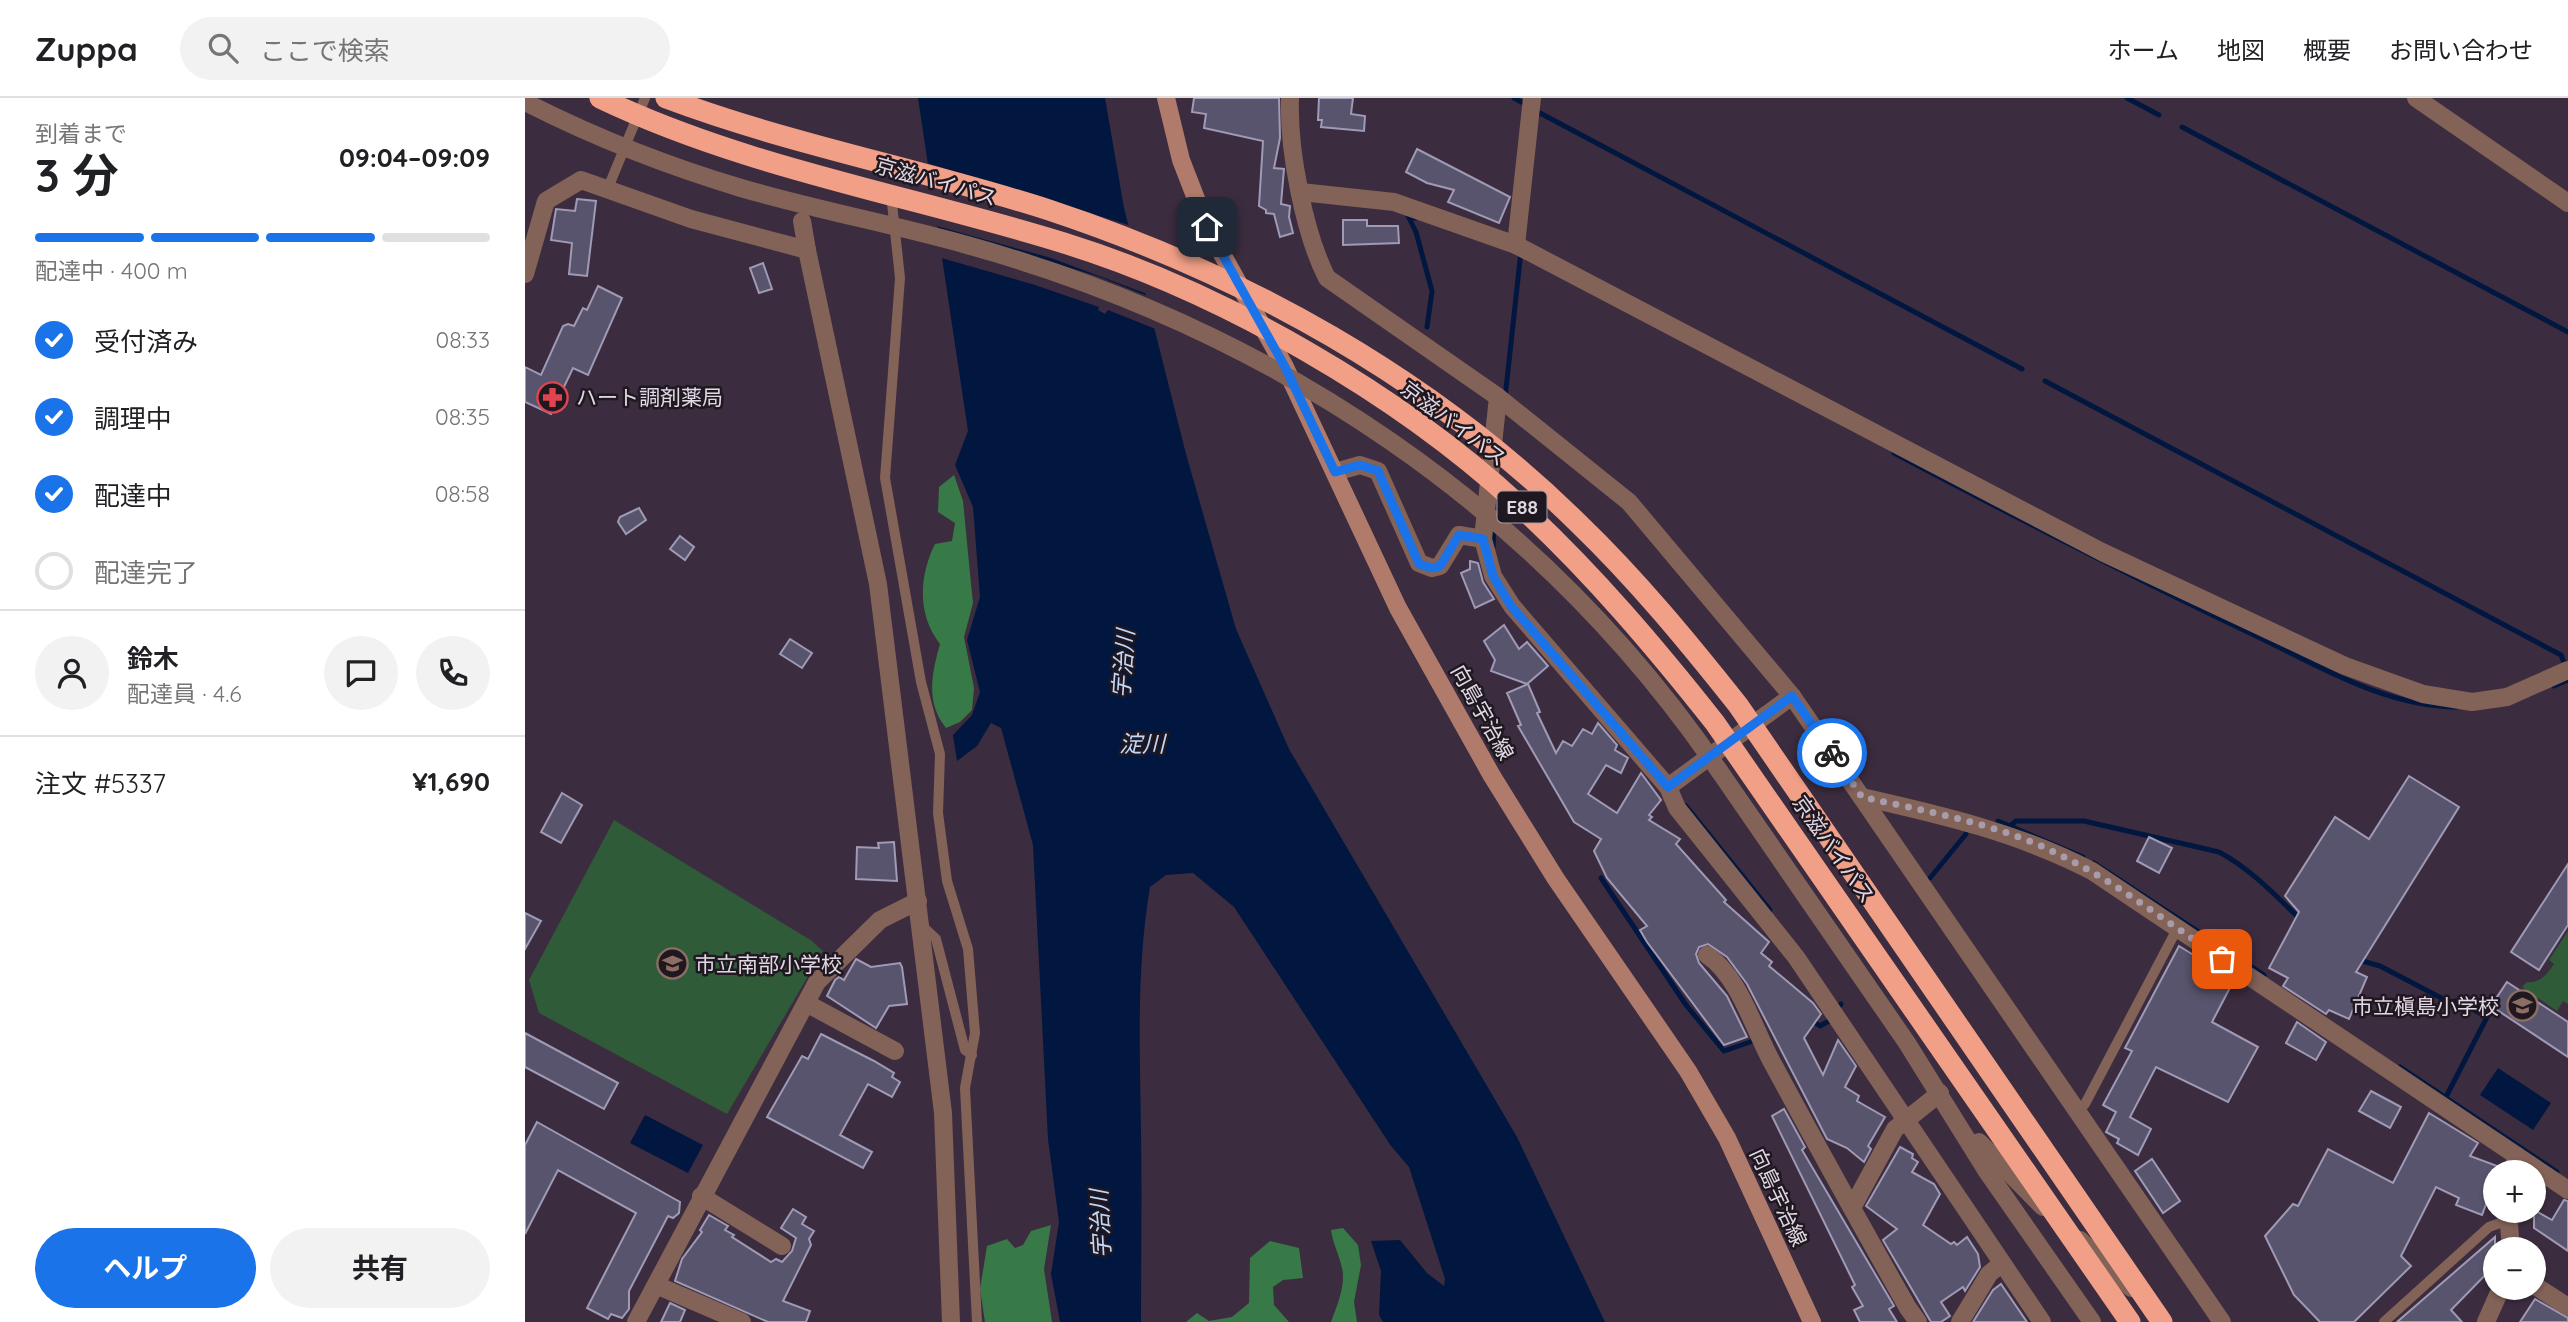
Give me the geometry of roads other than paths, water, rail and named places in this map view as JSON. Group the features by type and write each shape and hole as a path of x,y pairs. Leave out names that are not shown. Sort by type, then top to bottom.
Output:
{"highway":[{"name":"京滋バイパス","path":"600,98 713,144 1065,244 1158,278 1245,320 1322,362 1391,404 1456,452 1520,505 1572,555 1662,656 1715,723 2130,1322"},
{"name":"京滋バイパス","path":"666,98 766,133 1044,209 1139,242 1225,279 1310,324 1400,379 1497,450 1612,556 1685,638 1738,705 2164,1322"}],"main road":[{"name":"向島宇治線","path":"1166,98 1181,160 1207,227 1285,367 1398,608 1492,776 1556,878 1688,1071 1727,1138 1812,1322"}],"street":[{"path":"1290,98 1300,192 1314,253 1327,278 1498,397 1629,502 1792,696 2222,1322"},
{"path":"1516,245 1532,98"},
{"path":"2416,98 2568,204"},
{"path":"525,102 610,142 729,184 967,245 1081,280 1184,322 1301,382 1400,447 1477,506 1565,583 1640,664 1720,772 1940,1093 1986,1170 2092,1322"},
{"path":"525,274 530,247 546,201 581,180 691,219 807,250"},
{"path":"1300,192 1394,202 1516,245 2102,552 2345,666 2424,694 2472,702 2507,697 2568,670"},
{"path":"802,221 879,584 943,1113 951,1322"},
{"path":"1498,397 1483,539 1493,576 1511,606 1668,787 1677,808 1796,957 2042,1322"},
{"path":"1335,472 1360,465 1378,471 1419,564 1432,568 1440,566 1459,535 1483,539"},
{"path":"1668,787 1792,696"},
{"path":"1862,797 1960,819 2054,851 2092,872 2509,1160"},
{"path":"636,1322 817,982 880,920 918,901"},
{"path":"1707,955 1718,963 1748,1008 1752,1027 1907,1308 1918,1322"},
{"path":"806,1003 895,1051"},
{"path":"1852,1208 1895,1129 1940,1093"},
{"path":"1952,1111 2005,1172 2164,1322"},
{"path":"2546,1179 2568,1190"},
{"path":"701,1196 782,1246"},
{"path":"1960,1322 1989,1274 2002,1263"},
{"path":"656,1285 742,1322"},
{"path":"2546,1293 2568,1307"},
{"path":"2486,1322 2496,1300"}],"lane":[{"path":"608,188 645,98"},
{"path":"890,185 900,278 884,478 921,682 940,754 938,813 947,881 968,949 975,1032 965,1088 977,1322"},
{"path":"921,925 936,939 965,1051 972,1055"},
{"path":"2077,1111 2085,1104 2177,929"},
{"path":"2384,1322 2495,1223"}],"water":[{"name":"淀川","path":"918,98 1105,98 1124,208 1186,454 1236,629 1289,749 1517,1137 1605,1322 1383,1322 1379,1315 1381,1271 1371,1241 1400,1240 1427,1273 1444,1286 1445,1279 1409,1167 1391,1146 1234,907 1193,873 1166,875 1150,887 1146,918 1140,1010 1141,1322 1060,1322 1051,1274 1059,1222 1048,1139 1033,845 1001,728 991,723 977,746 957,761 953,735 972,715 980,692 967,640 980,597 973,507 955,465 968,431"},
{"path":"2498,1068 2551,1103 2533,1130 2480,1095"},
{"path":"645,1115 703,1145 688,1173 630,1143"}],"waterway":[{"path":"1514,98 1521,102"},
{"path":"2127,98 2159,115"},
{"path":"1535,117 1540,113 2022,369"},
{"path":"2182,127 2568,332"},
{"path":"1415,218 1408,216 1416,232 1432,291 1427,327"},
{"path":"1505,398 1521,251"},
{"path":"2045,381 2561,655 2565,665"},
{"path":"1894,453 2118,569 2327,671 2404,700 2457,707"},
{"path":"1493,548 1494,526"},
{"path":"2554,686 2568,680"},
{"path":"1686,806 1770,910"},
{"path":"1998,821 2083,857"},
{"path":"2010,826 2016,821 2084,821 2219,852 2252,875 2302,921"},
{"path":"1930,878 1966,834"},
{"path":"2094,863 2264,975"},
{"path":"1601,878 1686,1005 1724,1051 1753,1041"},
{"path":"2359,960 2380,966 2449,1002 2457,1001 2487,1017 2446,1097"},
{"path":"1810,1019 1820,1026 1829,1021 1841,1004"},
{"path":"2400,1067 2557,1172"}],"place":[{"name":"ハート調剤薬局","path":"553,397"},
{"name":"市立南部小学校","path":"672,964"},
{"name":"市立槇島小学校","path":"2522,1006"}],"water label":[{"name":"宇治川","path":"1123,664"},
{"name":"宇治川","path":"1100,1224"}]}
